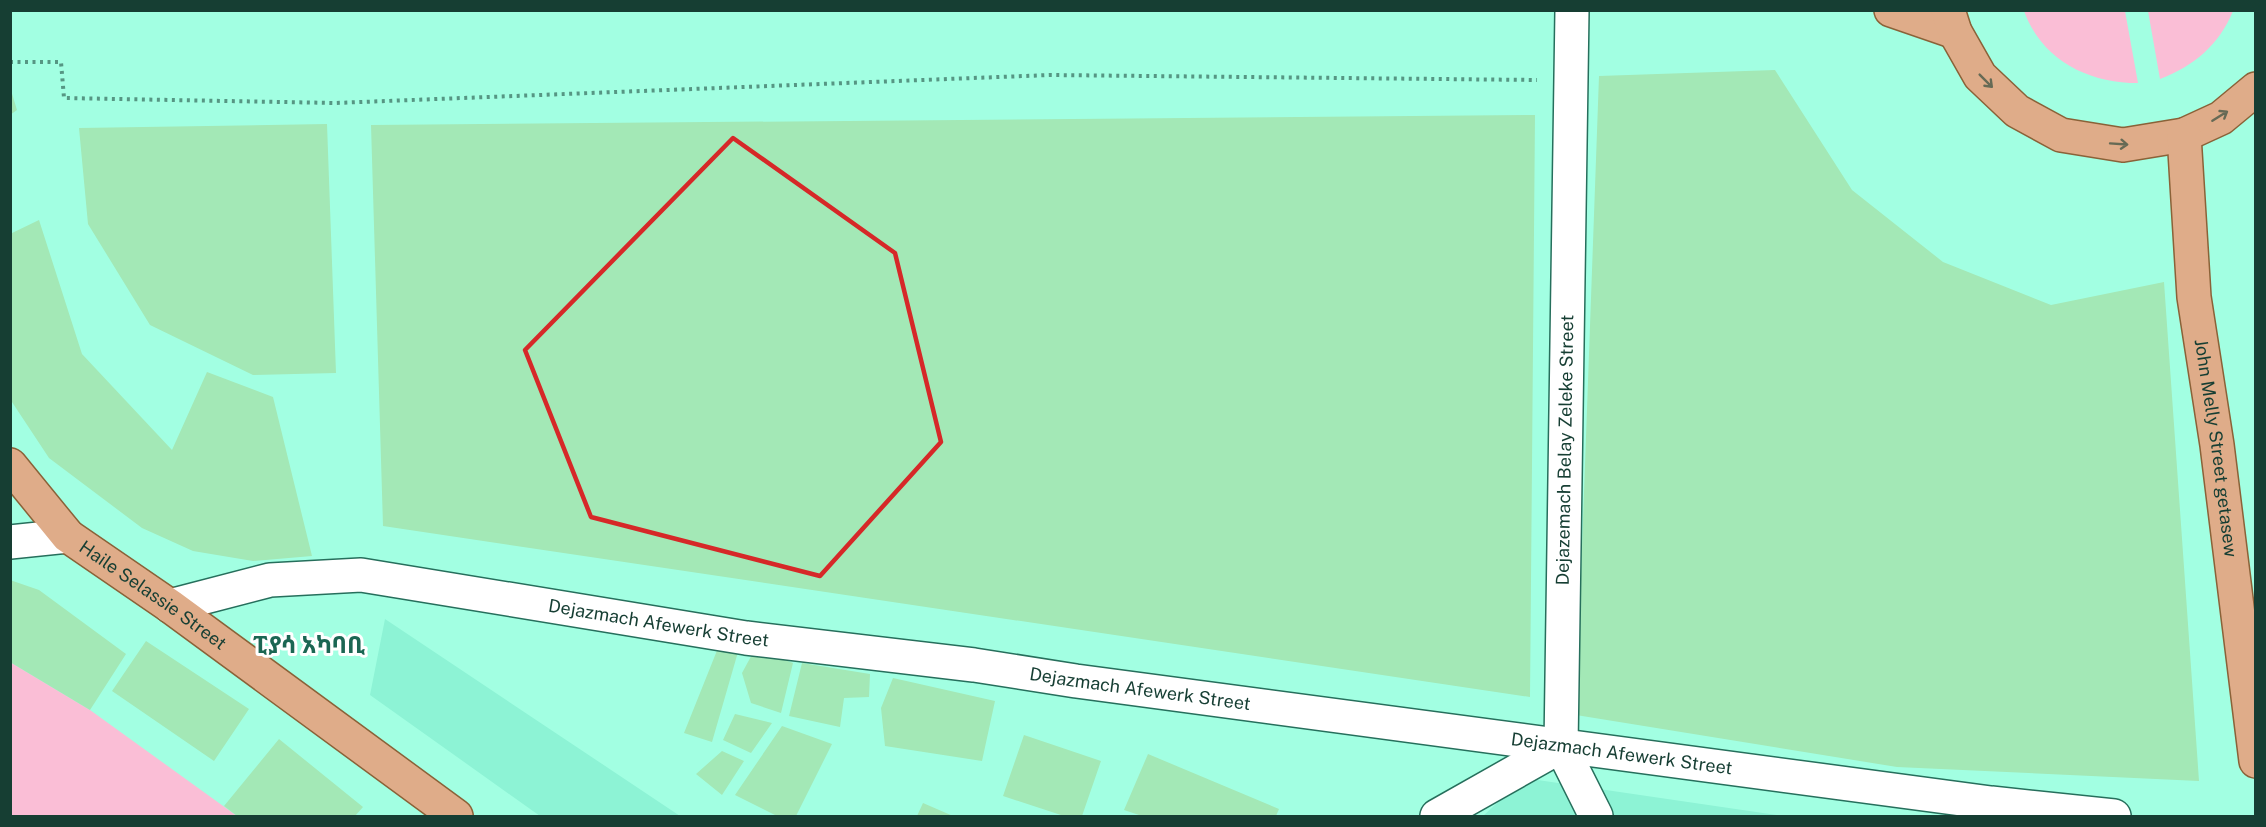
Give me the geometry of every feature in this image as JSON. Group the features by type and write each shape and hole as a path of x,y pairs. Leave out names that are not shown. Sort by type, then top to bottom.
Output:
{"main road":[{"path":"1891,10 1952,21 1980,76 2017,111 2061,135 2123,145 2184,135 2221,118 2255,92"},
{"name":"John Melly Street getasew","path":"2184,135 2194,297 2217,445 2256,761"},
{"name":"Haile Selassie Street","path":"10,465 68,536 170,606 456,816"}],"street":[{"name":"Dejazemach Belay Zeleke Street","path":"1561,746 1572,10"},
{"path":"10,542 68,536"},
{"name":"Dejazmach Afewerk Street","path":"170,606 270,580 361,575 746,638 974,665 1991,804 2114,816"},
{"path":"1437,816 1561,746 1596,816"}],"path":[{"path":"10,62 61,62 64,98 334,103 1050,75 1570,81"}],"highlighted area":[{"path":"733,138 895,253 941,442 820,576 591,517 525,350"}],"shaded area":[{"path":"2148,10 2233,11 2220,34 2204,53 2184,68 2160,79"},
{"path":"2024,11 2125,11 2138,83 2102,79 2069,65 2042,43"},
{"path":"385,619 680,816 540,816 370,695"},
{"path":"10,662 90,710 237,816 11,816"},
{"path":"1524,778 1784,816 1483,816"}],"building":[{"path":"1775,70 1852,190 1943,262 2051,305 2164,282 2199,781 1897,767 1576,715 1599,76"},
{"path":"10,87 17,110 10,115"},
{"path":"1535,115 1530,697 383,526 371,125"},
{"path":"327,124 336,373 253,375 150,325 88,224 79,128"},
{"path":"39,220 82,354 172,450 207,372 273,397 312,556 253,561 193,551 142,528 49,458 10,399 10,234"},
{"path":"10,580 39,590 126,654 90,710 10,662"},
{"path":"146,641 249,709 214,761 112,691"},
{"path":"718,648 738,652 712,742 684,733"},
{"path":"755,649 793,663 781,713 751,703 742,673"},
{"path":"802,663 870,674 869,697 844,698 840,727 789,716"},
{"path":"893,678 995,701 982,761 885,746 881,708"},
{"path":"735,714 772,723 751,753 723,740"},
{"path":"782,726 832,744 796,816 777,816 735,795"},
{"path":"1024,735 1101,761 1082,816 1064,816 1003,796"},
{"path":"279,739 363,807 355,816 237,816 224,806"},
{"path":"722,751 744,761 722,795 696,774"},
{"path":"1148,754 1279,809 1276,816 1142,816 1124,810"},
{"path":"923,803 953,816 917,816"}],"district":[{"name":"ፒያሳ አካባቢ","path":"309,645"}]}
